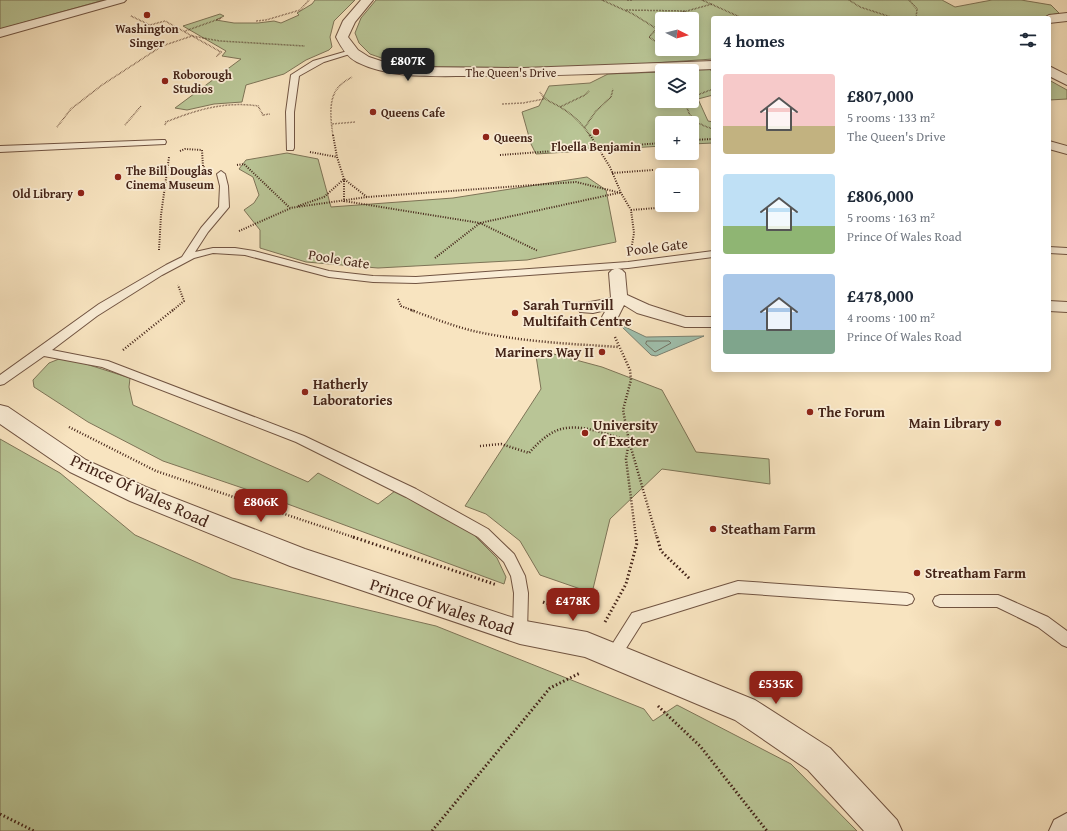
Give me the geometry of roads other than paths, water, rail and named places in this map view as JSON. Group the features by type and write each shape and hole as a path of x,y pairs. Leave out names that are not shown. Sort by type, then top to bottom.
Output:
{"street":[{"path":"0,33 120,0"},
{"path":"351,52 342,36 349,21 367,0"},
{"path":"1051,20 1067,17"},
{"name":"The Queen's Drive","path":"351,52 365,61 377,64 408,70 437,72 542,72 711,65"},
{"path":"1051,71 1067,81"},
{"path":"1051,146 1067,150"},
{"path":"586,308 593,308 622,284"},
{"path":"610,317 622,284"},
{"path":"622,284 643,308 685,322 711,322"},
{"path":"1051,306 1067,306"},
{"name":"Prince Of Wales Road","path":"0,412 78,466 138,494 299,558 520,632 587,645 745,710 819,759 886,831"}],"lane":[{"path":"290,148 290,112 295,75 309,65 322,59 351,52"},
{"path":"0,149 162,142"},
{"path":"186,258 204,230 224,207 224,186 221,174"},
{"name":"Poole Gate","path":"0,381 42,352 97,310 171,266 186,258 204,252 223,250 236,251 269,257 302,268 354,277 390,280 428,279 575,268 622,284 711,255"},
{"path":"1051,250 1067,251"},
{"path":"42,352 104,364 300,439 411,493 483,533 509,558 518,576 521,593 520,632"},
{"path":"613,656 637,618 738,587 907,599"},
{"path":"940,601 998,601 1043,622 1067,640"}],"water":[{"path":"619,324 646,337 704,336 656,356 651,355"}],"place":[{"name":"Washington Singer","path":"147,15"},
{"name":"Roborough Studios","path":"165,81"},
{"name":"Queens Cafe","path":"373,112"},
{"name":"Floella Benjamin","path":"596,132"},
{"name":"Queens","path":"486,137"},
{"name":"The Bill Douglas Cinema Museum","path":"118,177"},
{"name":"Old Library","path":"81,193"},
{"name":"Sarah Turnvill Multifaith Centre","path":"515,313"},
{"name":"Mariners Way II","path":"602,352"},
{"name":"Hatherly Laboratories","path":"305,392"},
{"name":"The Forum","path":"810,412"},
{"name":"Main Library","path":"998,423"},
{"name":"University of Exeter","path":"585,433"},
{"name":"Steatham Farm","path":"713,529"},
{"name":"Streatham Farm","path":"917,573"}]}
